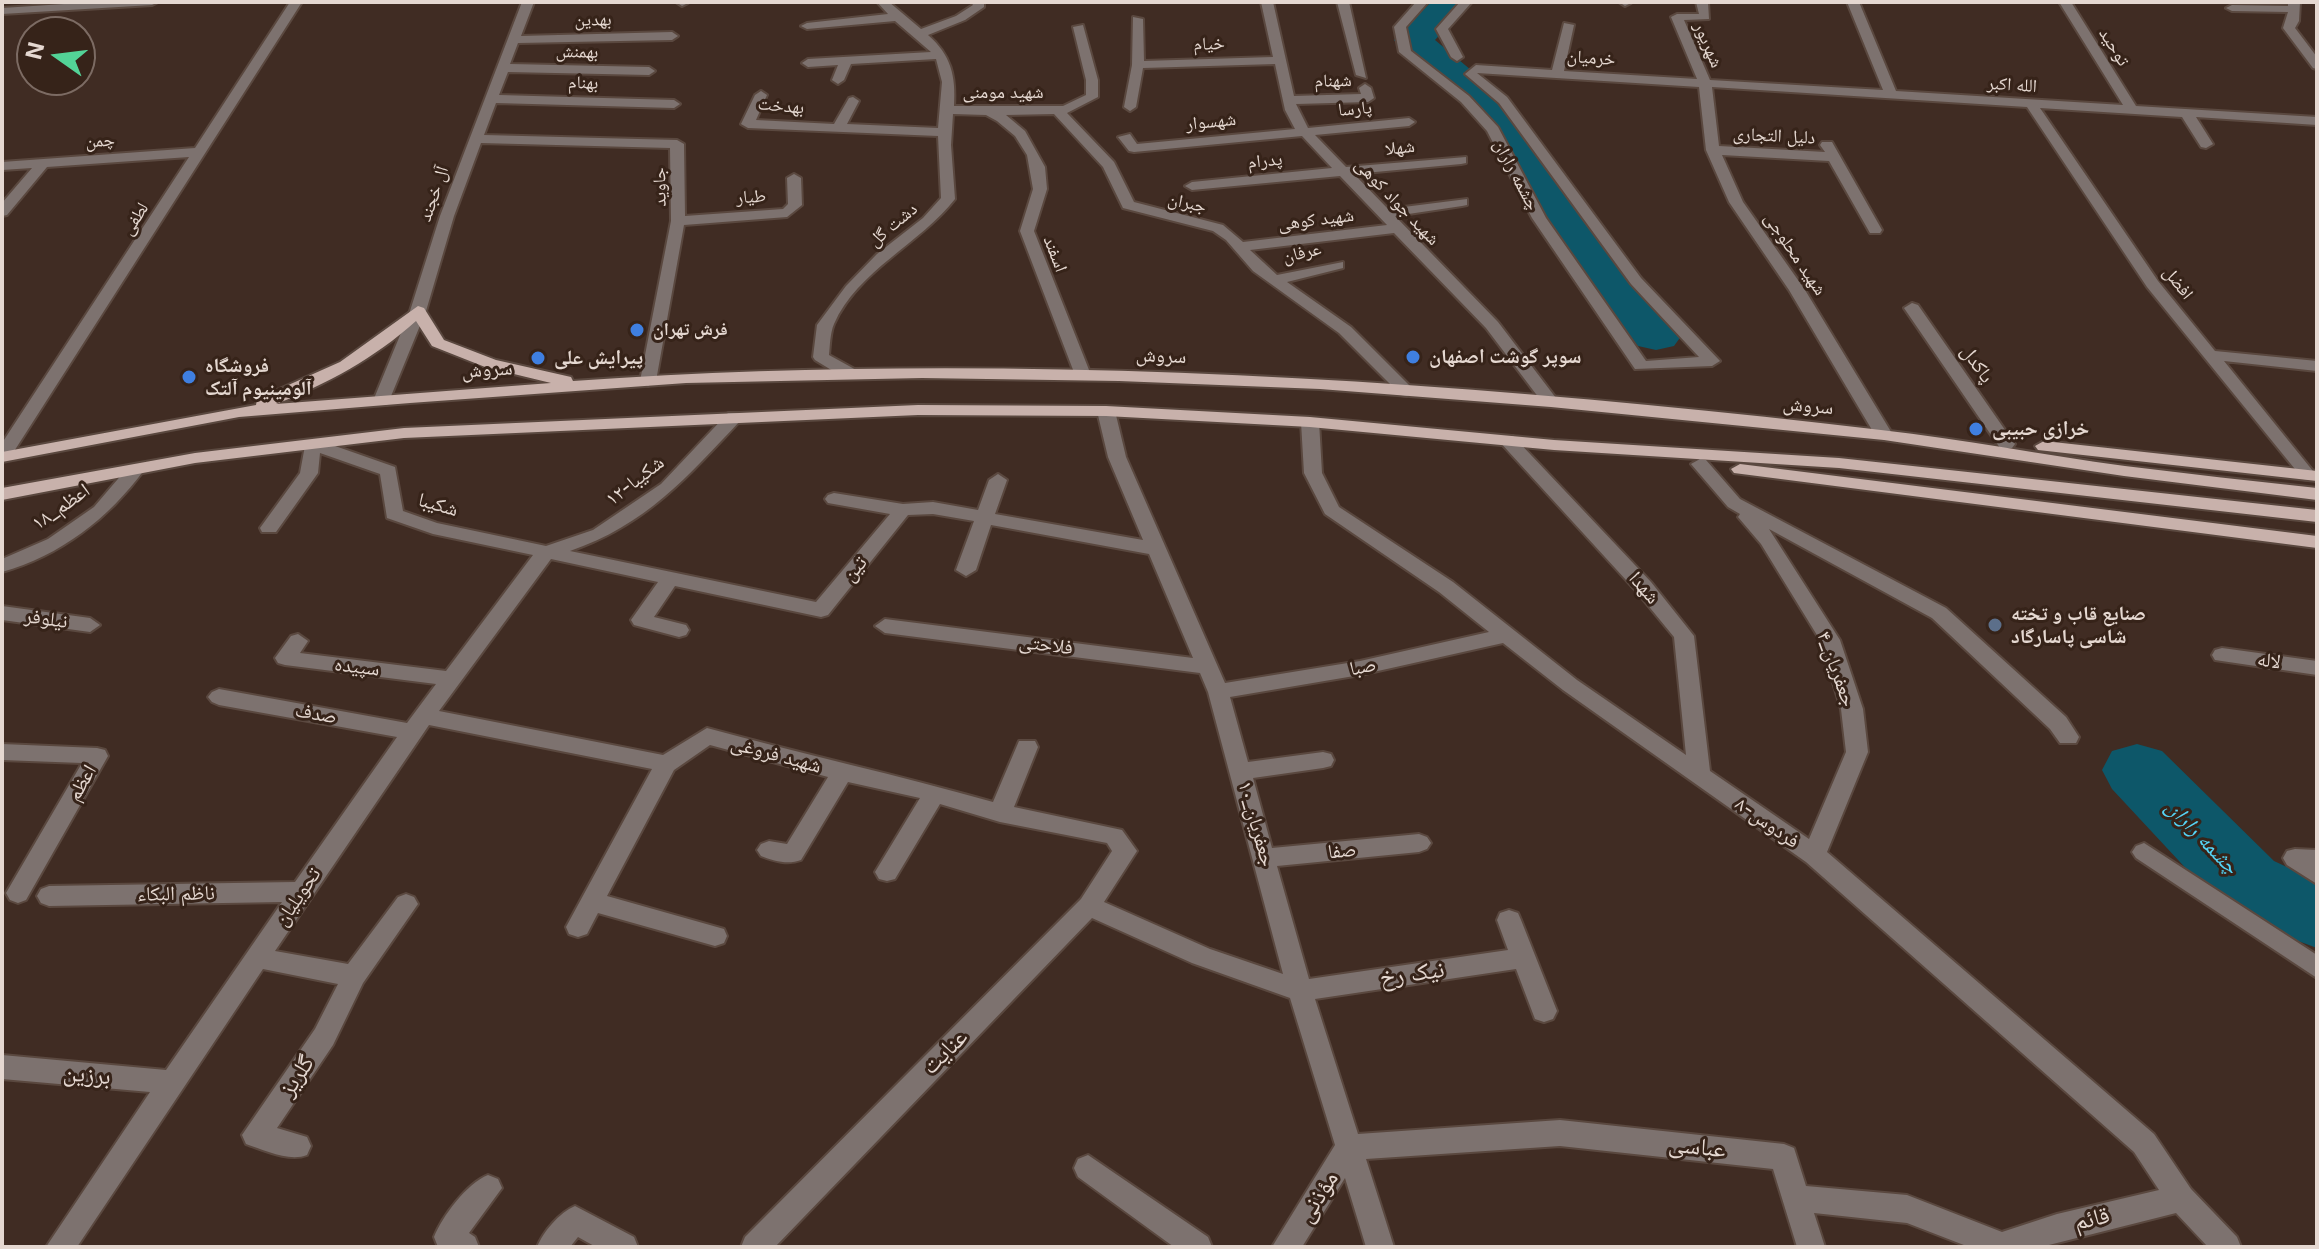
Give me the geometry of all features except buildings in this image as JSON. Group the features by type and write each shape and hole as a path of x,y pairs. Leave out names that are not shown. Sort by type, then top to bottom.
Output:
{"main road":[{"path":"239,412 311,385 362,358 394,335 418,311 438,343 491,364 585,385"},
{"name":"سروش","path":"2,456 239,412 585,385 852,375 1083,375 1320,384 1551,402 1884,435 2124,471 2317,494"},
{"path":"370,437 381,401"},
{"path":"2,494 195,458 370,437 918,410 1106,411 1310,422 1554,445 2317,542"},
{"path":"1884,435 2116,452 2313,475"},
{"path":"1554,445 1839,463 2317,516"}],"street":[{"path":"5,13 152,2"},
{"name":"لطفی","path":"2,456 296,2"},
{"name":"آل خجند","path":"381,401 418,311 475,139 528,2"},
{"name":"دشت گل","path":"852,375 821,357 825,325 851,289 882,257 928,221 948,199 945,132 949,90 944,61 920,34 883,2"},
{"path":"920,34 949,20 972,15 980,5 977,2"},
{"name":"شهید جواد کوهی","path":"1269,2 1291,110 1305,131 1492,325 1551,402"},
{"name":"شهنام","path":"1289,100 1368,98 1343,2"},
{"name":"چشمه راران","path":"1422,2 1400,27 1405,52 1465,99 1493,130 1539,218 1641,366 1712,361 1636,281 1503,100 1474,71"},
{"path":"1457,57 1442,29 1466,2"},
{"name":"شهریور","path":"1702,2 1705,17 1677,17 1705,83"},
{"path":"1853,2 1891,95"},
{"name":"توحید","path":"2065,2 2133,111"},
{"path":"2232,8 2293,6 2293,21 2289,28 2317,65"},
{"path":"807,26 897,17"},
{"path":"1130,107 1138,65 1137,19"},
{"path":"1557,74 1568,25"},
{"path":"1057,110 1065,110 1092,97 1092,80 1079,27"},
{"name":"بهدین","path":"515,40 672,36"},
{"path":"808,63 939,55"},
{"name":"خیام","path":"1138,65 1281,60"},
{"path":"838,80 846,61"},
{"name":"بهمنش","path":"504,68 649,71"},
{"name":"خرمیان","path":"1474,71 1705,83"},
{"name":"الله اکبر","path":"1705,83 2317,121"},
{"name":"شهید محلوجی","path":"1705,83 1713,150 1736,202 1797,290 1884,435"},
{"name":"بهدخت","path":"761,95 748,124 945,132"},
{"name":"بهنام","path":"491,99 674,104"},
{"path":"838,128 853,101"},
{"name":"افضل","path":"2032,105 2152,284 2313,475"},
{"name":"شهید مومنی","path":"949,110 992,114 1010,110 1057,110"},
{"name":"جبران","path":"1057,110 1109,165 1128,205 1218,228 1258,268 1345,330 1407,391"},
{"name":"اسفند","path":"992,114 1014,126 1040,167 1040,190 1031,209 1027,231 1083,375"},
{"path":"2187,114 2206,144"},
{"name":"پارسا","path":"1305,131 1409,122"},
{"name":"شهسوار","path":"1125,137 1134,148 1305,131"},
{"name":"جاوید","path":"475,139 677,144 678,221 648,381"},
{"name":"دلیل التجاری","path":"1713,150 1830,151 1875,230"},
{"name":"چمن","path":"2,166 200,152"},
{"name":"شهلا","path":"1342,171 1461,160"},
{"path":"2,212 43,163"},
{"name":"پدرام","path":"1192,186 1342,171"},
{"name":"طیار","path":"678,221 787,213 795,205 794,178"},
{"path":"1383,214 1462,202"},
{"name":"شهید کوهی","path":"1239,247 1397,228"},
{"name":"عرفان","path":"1275,280 1338,265"},
{"name":"پاکدل","path":"1912,308 2006,444"},
{"path":"2210,355 2317,366"},
{"name":"۱۰_جعفریان","path":"1106,411 1117,457 1218,692 1300,991 1380,1247"},
{"name":"۱۲-شکیبا","path":"545,553 600,534 667,488 734,417"},
{"name":"۸-فردوس","path":"1310,422 1313,473 1332,510 1446,587 1570,685 1814,855 2144,1143 2181,1198 2227,1247"},
{"name":"شهدا","path":"1507,440 1644,587 1684,636 1699,775"},
{"path":"269,528 309,473 312,444"},
{"name":"شکیبا","path":"312,444 389,471 394,514 433,528 545,553"},
{"path":"1700,464 1734,503 1939,613 2058,723 2068,737"},
{"name":"۱۸_اعظم","path":"2,566 55,543 101,511 135,470"},
{"path":"966,570 998,480"},
{"path":"834,499 903,510 933,508 1157,549"},
{"name":"۴_جعفریان","path":"1734,503 1768,540 1830,640 1852,709 1857,752 1814,855"},
{"name":"تین","path":"545,553 821,610 903,510"},
{"name":"تحویلیان","path":"60,1247 419,724 545,553"},
{"path":"669,580 641,620 679,630"},
{"name":"نیلوفر","path":"2,613 90,625"},
{"name":"فلاحتی","path":"885,626 1207,667"},
{"name":"صبا","path":"1218,692 1360,668 1506,635"},
{"name":"سپیده","path":"298,641 285,658 452,679"},
{"name":"لاله","path":"2222,655 2315,670"},
{"name":"صدف","path":"219,697 419,724"},
{"path":"419,724 666,764 578,927"},
{"name":"شهید فروغی","path":"666,764 707,736 842,773 901,784 1000,813 1114,836 1125,851"},
{"path":"1000,813 1027,747"},
{"name":"اعظم","path":"2,752 97,756 18,893"},
{"path":"1241,771 1323,760"},
{"path":"769,850 793,854 842,773"},
{"path":"887,872 934,795"},
{"name":"صفا","path":"1265,858 1419,843"},
{"name":"عنایت","path":"755,1247 1089,906 1125,851"},
{"path":"2144,852 2317,968"},
{"path":"2317,859 2295,858 2317,875"},
{"name":"ناظم البکاء","path":"49,896 302,892"},
{"path":"592,902 715,936"},
{"name":"گلریز","path":"297,1146 256,1135 324,1037 354,976 406,904"},
{"path":"1089,906 1201,956 1300,991"},
{"path":"1509,920 1544,1011"},
{"path":"257,958 354,976"},
{"name":"نیک رخ","path":"1300,991 1523,958"},
{"name":"برزین","path":"2,1067 172,1082"},
{"name":"عباسی","path":"1349,1147 1560,1133 1784,1157 1795,1198"},
{"name":"مؤذنی","path":"1286,1247 1349,1147"},
{"path":"1088,1168 1198,1247"},
{"path":"465,1247 448,1237 488,1188"},
{"path":"1811,1247 1795,1198 1907,1209 2005,1246"},
{"name":"قائم","path":"2005,1246 2057,1228 2181,1198"},
{"path":"551,1247 575,1220 624,1247"}],"waterway":[{"path":"1452,2 1413,40 1475,94 1509,130 1577,237 1656,335"},
{"name":"چشمه راران","path":"2137,770 2247,883 2317,916"}],"place":[{"name":"فرش تهران","path":"637,330"},
{"name":"سوپر گوشت اصفهان","path":"1413,357"},
{"name":"پیرایش علی","path":"538,358"},
{"name":"فروشگاه آلومینیوم آلتک","path":"189,377"},
{"name":"خرازی حبیبی","path":"1976,429"},
{"name":"صنایع قاب و تخته شاسی پاسارگاد","path":"1995,625"}]}
